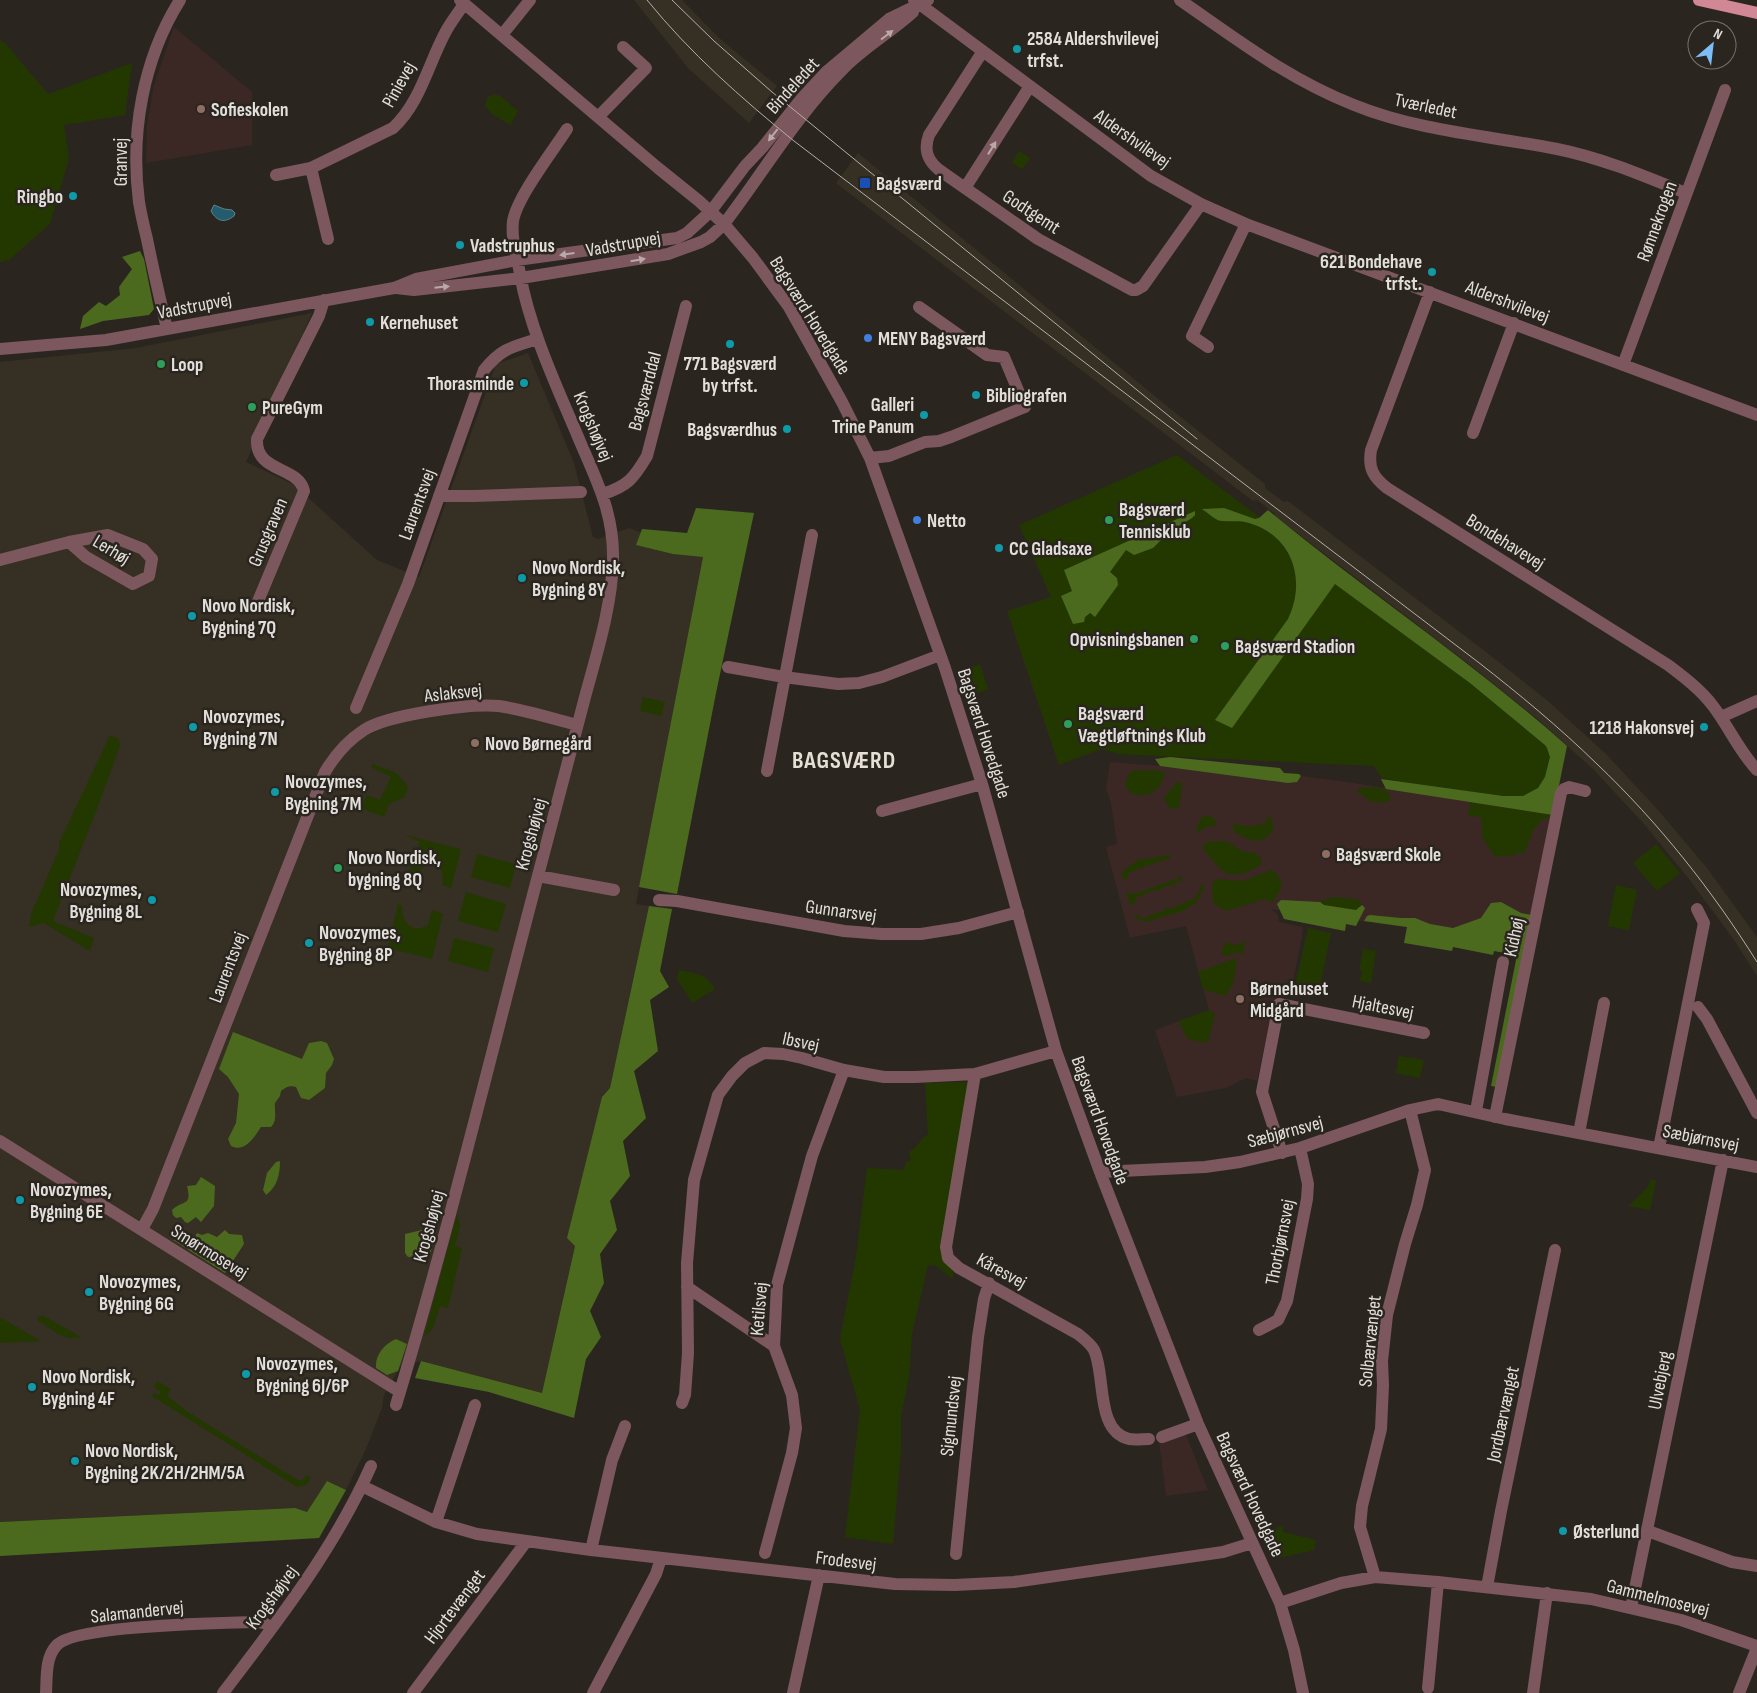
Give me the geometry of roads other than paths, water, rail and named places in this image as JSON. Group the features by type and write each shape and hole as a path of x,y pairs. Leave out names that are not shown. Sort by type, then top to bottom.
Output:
{"main road":[{"path":"1700,0 1757,14"}],"street":[{"name":"Granvej","path":"167,329 139,202 137,145 139,120 153,56 180,0"},
{"path":"502,35 530,0"},
{"name":"Tværledet","path":"1180,0 1281,70 1312,87 1355,106 1412,123 1586,156 1626,169 1686,193"},
{"name":"Bagsværd Hovedgade","path":"462,2 711,211 724,224 753,258 788,307 842,402 870,458 940,655 982,784 1056,1051 1100,1172 1198,1424 1280,1603 1294,1650 1303,1693"},
{"name":"Pinievej","path":"276,175 311,168 393,128 403,118 412,104 445,32 462,2"},
{"name":"Aldershvilevej","path":"920,2 1151,176 1201,204 1246,224 1757,414"},
{"name":"Bindeledet","path":"711,211 745,166 826,72 890,19 920,2"},
{"name":"Bindeledet","path":"724,224 827,86 850,62 895,28 920,2"},
{"path":"598,117 646,68 623,47"},
{"name":"Godtgemt","path":"983,51 929,135 926,150 929,161 937,169 1038,239 1132,290 1143,286 1201,204"},
{"path":"965,188 1030,86"},
{"name":"Rønnekrogen","path":"1623,365 1724,90"},
{"path":"520,278 513,242 513,220 518,204 567,128"},
{"path":"311,168 328,239"},
{"name":"Vadstrupvej","path":"0,349 106,340 394,288 416,279 517,260 677,238 687,233 711,211"},
{"name":"Vadstrupvej","path":"394,288 414,290 520,278 674,253 710,237 724,224"},
{"path":"1208,347 1192,336 1246,224"},
{"name":"Krogshøjvej","path":"396,1405 440,1256 596,654 612,579 612,526 603,494 538,339 521,288 520,278"},
{"name":"Bondehavevej","path":"1430,292 1372,450 1370,468 1372,474 1387,488 1668,665 1713,705 1747,760 1757,770"},
{"name":"Grusgraven","path":"256,606 304,491 300,482 262,457 257,447 258,439 319,316 324,300"},
{"name":"Bagsværddal","path":"603,494 620,488 629,481 647,456 686,306"},
{"path":"870,458 888,456 925,442 939,441 1025,408 1004,357 987,355 919,307"},
{"path":"1473,433 1514,323"},
{"name":"Laurentsvej","path":"356,708 408,584 484,370 494,358 507,348 538,339"},
{"path":"439,496 581,492"},
{"name":"Lerhøj","path":"0,560 69,542 108,535 143,548 152,559 149,576 133,584 86,557 69,542"},
{"path":"767,771 812,535"},
{"path":"728,667 838,684 859,683 882,677 940,655"},
{"path":"1720,716 1757,701"},
{"name":"Aslaksvej","path":"364,730 394,719 480,705 522,711 577,725"},
{"name":"Laurentsvej","path":"142,1229 152,1209 325,772 334,756 349,741 364,730"},
{"path":"882,811 982,784"},
{"name":"Kidhøj","path":"1495,1117 1561,793 1569,787 1585,792"},
{"path":"538,876 614,890"},
{"name":"Gunnarsvej","path":"659,900 677,901 844,930 882,934 921,934 959,928 1018,912"},
{"path":"1659,1148 1704,923 1698,909"},
{"path":"1476,1111 1503,962"},
{"path":"1579,1133 1604,1003"},
{"name":"Hjaltesvej","path":"1282,1153 1262,1092 1279,1004 1424,1033"},
{"path":"1698,1008 1707,1019 1757,1113"},
{"name":"Ibsvej","path":"682,1403 686,1395 688,1354 687,1263 694,1180 718,1095 732,1076 745,1063 764,1053 795,1056 844,1070 884,1077 975,1074 1056,1051"},
{"name":"Ketilsvej","path":"766,1553 792,1453 796,1428 792,1395 774,1346 777,1284 812,1156 844,1070"},
{"name":"Kåresvej","path":"975,1074 946,1247 948,1258 959,1268 1078,1334 1094,1350 1105,1413 1115,1432 1129,1439 1149,1439"},
{"name":"Sæbjørnsvej","path":"1100,1172 1205,1167 1240,1162 1300,1148 1410,1110 1438,1104 1476,1111 1495,1117 1757,1167"},
{"name":"Solbærvænget","path":"1375,1577 1360,1527 1362,1506 1380,1430 1383,1385 1382,1360 1387,1315 1425,1170 1410,1110"},
{"name":"Smørmosevej","path":"0,1141 400,1392"},
{"name":"Thorbjørnsvej","path":"1260,1330 1278,1320 1287,1301 1307,1199 1307,1178 1300,1148"},
{"name":"Ulvebjerg","path":"1631,1608 1723,1160"},
{"name":"Jordbærvænget","path":"1487,1587 1555,1250"},
{"name":"Sigmundsvej","path":"956,1554 978,1337 984,1299 989,1283"},
{"path":"688,1287 774,1346"},
{"path":"436,1522 475,1405"},
{"path":"1162,1437 1198,1424"},
{"path":"591,1550 612,1460 625,1426"},
{"name":"Krogshøjvej","path":"223,1693 312,1573 345,1519 371,1466"},
{"name":"Frodesvej","path":"362,1486 436,1522 476,1534 591,1550 895,1584 955,1585 1014,1582 1223,1552 1252,1543"},
{"path":"1648,1532 1732,1562 1757,1566"},
{"name":"Hjortevænget","path":"413,1693 526,1542"},
{"path":"593,1693 656,1574 661,1558"},
{"path":"793,1693 819,1575"},
{"name":"Gammelmosevej","path":"1280,1603 1341,1583 1375,1577 1438,1582 1591,1599 1681,1620 1757,1647"},
{"path":"1428,1688 1438,1582"},
{"path":"1533,1693 1547,1593"},
{"name":"Salamandervej","path":"46,1693 48,1664 52,1652 63,1641 106,1631 168,1625 258,1622 272,1628"},
{"path":"1739,1693 1757,1647"}],"water":[{"path":"214,205 232,210 235,213 234,216 227,220 219,219 211,211"}],"tram line":[{"path":"647,0 698,57 794,141 1478,662 1553,724 1620,786 1663,833 1722,909 1757,962"},
{"path":"672,0 714,41 772,92 1197,439"}],"place":[{"name":"2584 Aldershvilevej trfst.","path":"1017,49"},
{"name":"Sofieskolen","path":"201,109"},
{"name":"Bagsværd","path":"865,183"},
{"name":"Ringbo","path":"73,196"},
{"name":"Vadstruphus","path":"460,245"},
{"name":"621 Bondehave trfst.","path":"1432,272"},
{"name":"Kernehuset","path":"370,322"},
{"name":"MENY Bagsværd","path":"868,338"},
{"name":"771 Bagsværd by trfst.","path":"730,344"},
{"name":"Loop","path":"161,364"},
{"name":"Thorasminde","path":"524,383"},
{"name":"Bibliografen","path":"976,395"},
{"name":"PureGym","path":"252,407"},
{"name":"Galleri Trine Panum","path":"924,415"},
{"name":"Bagsværdhus","path":"787,429"},
{"name":"Netto","path":"917,520"},
{"name":"Bagsværd Tennisklub","path":"1109,520"},
{"name":"CC Gladsaxe","path":"999,548"},
{"name":"Novo Nordisk, Bygning 8Y","path":"522,578"},
{"name":"Novo Nordisk, Bygning 7Q","path":"192,616"},
{"name":"Opvisningsbanen","path":"1194,639"},
{"name":"Bagsværd Stadion","path":"1225,646"},
{"name":"Bagsværd Vægtløftnings Klub","path":"1068,724"},
{"name":"Novozymes, Bygning 7N","path":"193,727"},
{"name":"1218 Hakonsvej","path":"1704,727"},
{"name":"Novo Børnegård","path":"475,743"},
{"name":"Novozymes, Bygning 7M","path":"275,792"},
{"name":"Bagsværd Skole","path":"1326,854"},
{"name":"Novo Nordisk, bygning 8Q","path":"338,868"},
{"name":"Novozymes, Bygning 8L","path":"152,900"},
{"name":"Novozymes, Bygning 8P","path":"309,943"},
{"name":"Børnehuset Midgård","path":"1240,999"},
{"name":"Novozymes, Bygning 6E","path":"20,1200"},
{"name":"Novozymes, Bygning 6G","path":"89,1292"},
{"name":"Novozymes, Bygning 6J/6P","path":"246,1374"},
{"name":"Novo Nordisk, Bygning 4F","path":"32,1387"},
{"name":"Novo Nordisk, Bygning 2K/2H/2HM/5A","path":"75,1461"},
{"name":"Østerlund","path":"1563,1531"}],"district":[{"name":"BAGSVÆRD","path":"844,760"}]}
